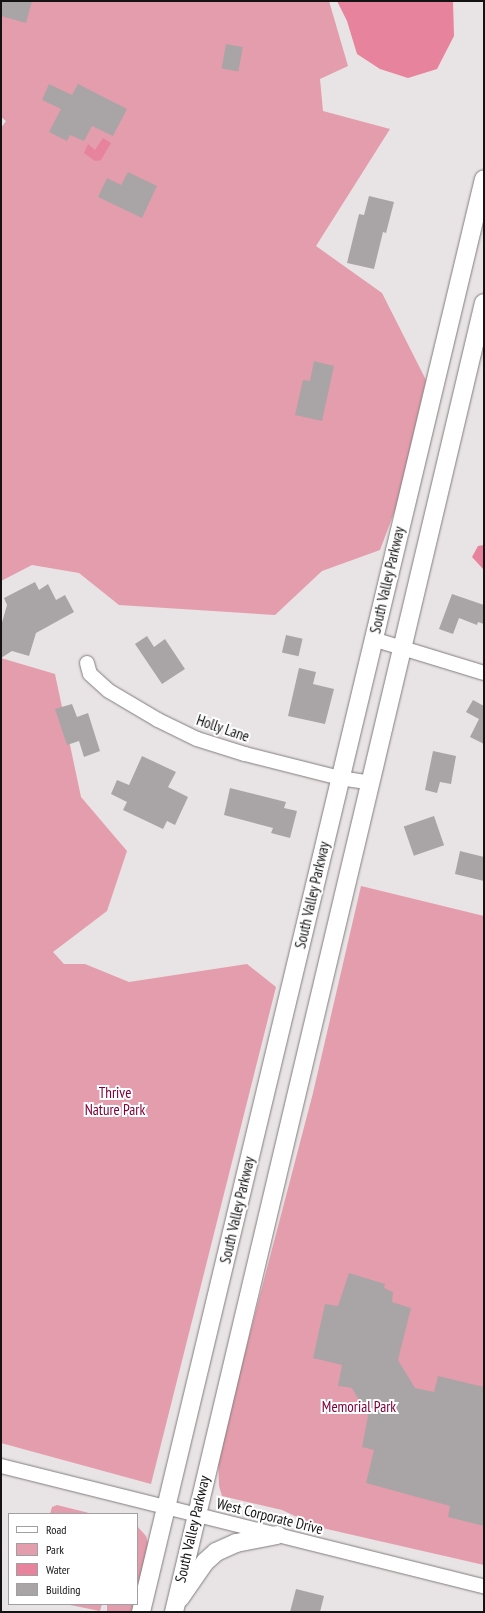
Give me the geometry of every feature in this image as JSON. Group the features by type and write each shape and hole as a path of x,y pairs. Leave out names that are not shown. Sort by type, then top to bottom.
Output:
{"main road":[{"name":"South Valley Parkway","path":"141,1612 484,179"},
{"name":"South Valley Parkway","path":"174,1608 484,302"},
{"path":"270,1071 300,1076"},
{"path":"174,1608 205,1562 216,1552 236,1543 277,1535"}],"street":[{"path":"373,638 484,673"},
{"name":"Holly Lane","path":"87,663 90,674 109,691 158,720 197,739 245,754 340,778 370,783"},
{"name":"West Corporate Drive","path":"1,1466 165,1509 195,1515 484,1586"}],"green space":[{"path":"1,1 329,1 348,66 320,79 323,111 390,129 316,246 382,293 426,380 397,505 380,550 322,571 275,615 119,605 79,573 32,565 1,581 1,128 6,121 1,117"},
{"name":"Thrive Nature Park","path":"1,658 55,674 81,797 127,851 107,911 53,952 64,964 85,964 129,982 247,964 276,987 151,1484 1,1443"},
{"name":"Memorial Park","path":"361,886 484,916 484,1565 318,1527 282,1510 222,1496 219,1486 218,1455 313,1093"},
{"path":"57,1505 89,1513 50,1513 52,1507"},
{"path":"138,1527 146,1536 148,1543 138,1590"},
{"path":"70,1605 102,1605 100,1611"},
{"path":"107,1605 135,1605 135,1612 107,1612"}],"water":[{"path":"337,1 453,1 454,36 437,69 408,78 380,69 357,54 347,21"},
{"path":"103,138 111,143 101,160 95,161 84,153 88,144 95,150"},
{"path":"484,545 484,570 472,557 478,546"}],"building":[{"path":"1,1 32,1 26,23 1,16"},
{"path":"226,44 243,47 238,72 222,69"},
{"path":"49,84 72,95 78,84 127,109 113,136 92,126 84,141 70,135 67,141 49,132 61,109 42,100"},
{"path":"128,172 157,186 142,218 98,197 107,178 121,185"},
{"path":"369,196 394,202 386,233 383,232 374,269 347,263 359,214 364,215"},
{"path":"314,361 334,366 322,421 295,415 303,380 310,381"},
{"path":"35,582 39,590 48,584 56,600 65,595 74,612 36,633 29,656 12,651 1,658 1,626 7,605 4,598"},
{"path":"452,594 484,605 484,624 478,622 477,625 459,618 453,634 439,629"},
{"path":"286,635 303,639 299,656 282,653"},
{"path":"147,636 154,647 165,639 185,669 162,684 135,644"},
{"path":"299,668 316,672 313,684 334,689 325,724 288,716"},
{"path":"473,700 484,706 484,744 470,737 479,719 466,712"},
{"path":"72,704 77,717 88,713 100,751 84,757 79,741 67,745 55,709"},
{"path":"433,751 456,756 451,784 440,782 437,793 425,790"},
{"path":"142,756 176,772 168,787 188,797 175,825 167,821 163,829 123,810 127,802 111,794 117,780 129,785"},
{"path":"230,788 286,802 284,808 297,811 290,838 271,833 273,828 224,815"},
{"path":"434,816 444,845 414,856 404,826"},
{"path":"460,851 484,857 484,881 455,874"},
{"path":"349,1273 385,1284 384,1288 393,1292 392,1302 411,1308 398,1360 415,1388 434,1392 438,1376 484,1387 484,1526 448,1517 450,1506 366,1483 374,1450 362,1447 368,1416 352,1388 338,1386 342,1365 313,1358 325,1304 338,1306"},
{"path":"296,1589 324,1596 320,1612 290,1612"}]}
